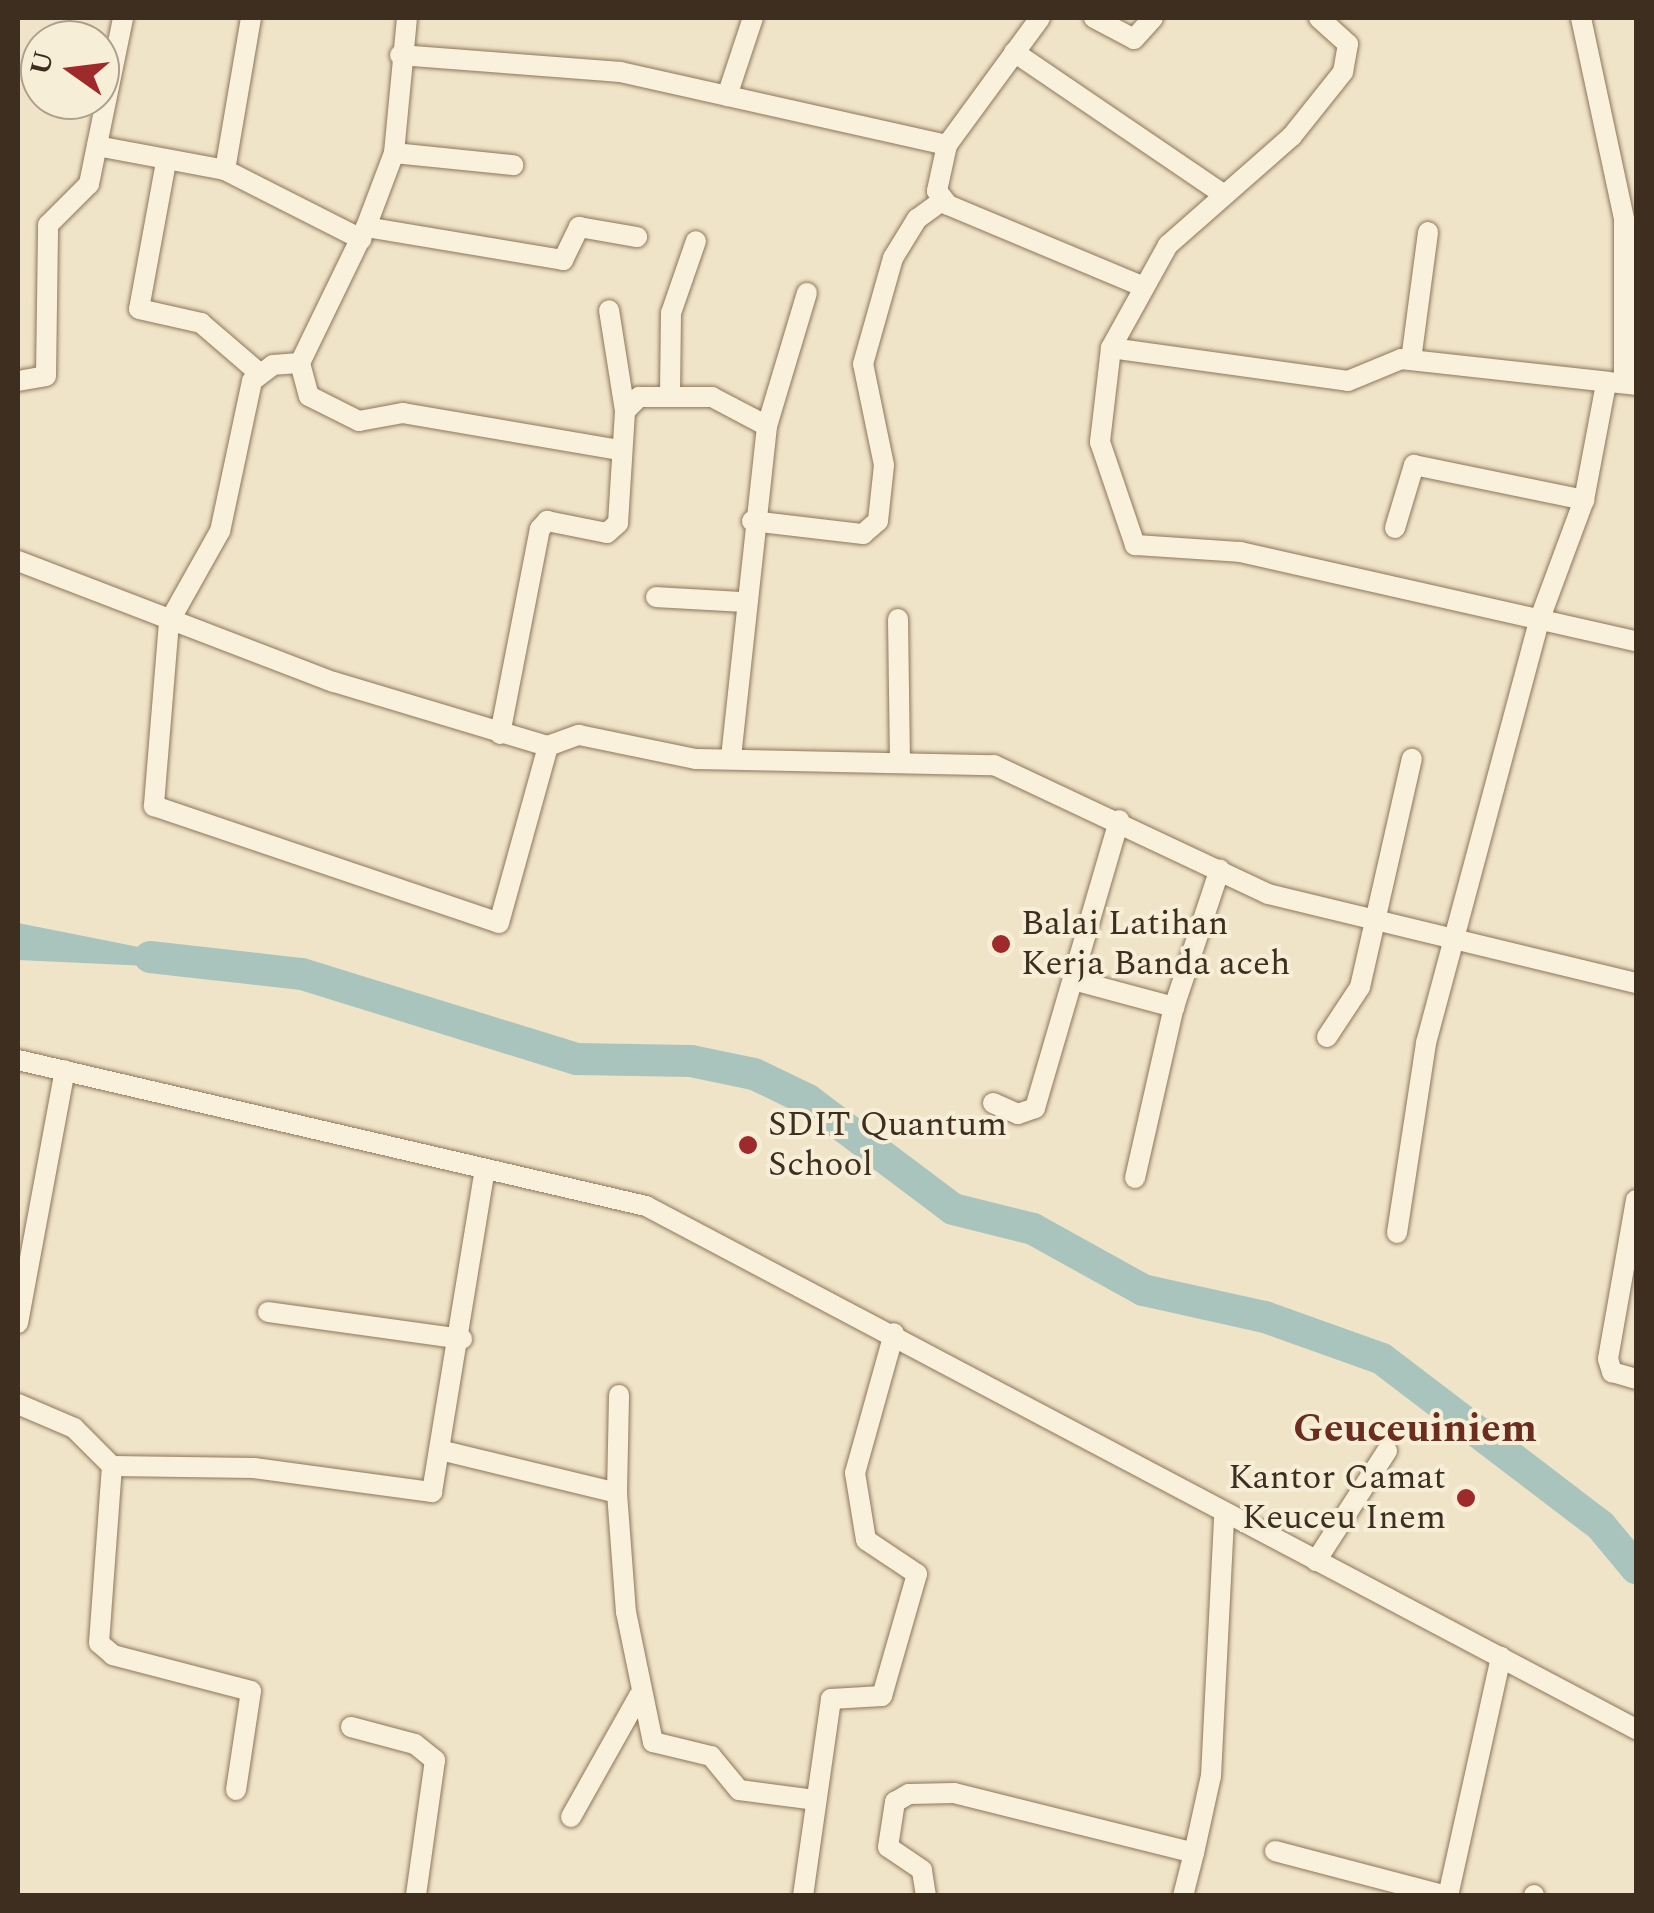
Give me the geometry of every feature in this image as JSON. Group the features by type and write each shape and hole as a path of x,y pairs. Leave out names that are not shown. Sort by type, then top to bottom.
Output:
{"street":[{"path":"18,381 46,376 48,224 54,209 84,194 123,18"},
{"path":"225,170 251,18"},
{"path":"408,18 400,54 394,153 364,233 300,363 312,399 359,421 403,414 619,450"},
{"path":"727,96 754,18"},
{"path":"752,521 863,534 878,521 884,465 863,364 893,258 917,219 942,201 947,145 1040,18"},
{"path":"1094,18 1134,39 1153,18"},
{"path":"1319,18 1348,44 1344,72 1292,136 1223,194 1139,285 1111,348 1100,442 1135,544 1240,552 1636,641"},
{"path":"1397,1233 1420,1072 1453,940 1539,620 1622,384 1624,219 1581,18"},
{"path":"1014,52 1223,194"},
{"path":"400,54 620,72 947,145"},
{"path":"97,146 166,162 225,170 364,233 563,260 579,226 638,237"},
{"path":"394,153 513,165"},
{"path":"166,162 139,309 200,322 258,372"},
{"path":"942,201 1139,285"},
{"path":"1411,360 1428,232"},
{"path":"670,394 671,313 696,241"},
{"path":"732,757 752,521 767,426 806,293"},
{"path":"500,734 540,529 547,521 614,530 625,410 609,310"},
{"path":"1111,348 1348,381 1411,360 1622,384"},
{"path":"258,372 300,363"},
{"path":"258,372 220,532 169,622 150,790 162,816 499,924 548,746"},
{"path":"625,410 639,398 670,394 743,406 767,426"},
{"path":"1395,528 1414,465 1584,500"},
{"path":"18,561 169,622 500,734 548,746 579,735 696,759 900,759 994,765 1119,820 1268,894 1636,983"},
{"path":"656,597 744,602"},
{"path":"898,619 900,759"},
{"path":"1328,1036 1360,987 1412,760"},
{"path":"993,1103 1018,1114 1036,1108 1119,820"},
{"path":"1134,1178 1174,1008 1220,868"},
{"path":"1073,980 1174,1008"},
{"path":"18,1060 646,1206 1636,1730"},
{"path":"18,1323 65,1070"},
{"path":"18,1404 74,1428 112,1466 254,1468 427,1494 444,1450 485,1169"},
{"path":"18,1197 40,1202"},
{"path":"1636,1200 1608,1364 1636,1380"},
{"path":"268,1312 462,1339"},
{"path":"803,1896 832,1696 882,1696 917,1574 866,1540 855,1474 894,1334"},
{"path":"619,1395 617,1492 639,1696 661,1748 711,1756 743,1792 816,1800"},
{"path":"444,1450 617,1492"},
{"path":"1316,1562 1387,1451"},
{"path":"112,1466 99,1643 113,1655 251,1690 236,1790"},
{"path":"1184,1896 1210,1776 1224,1515"},
{"path":"1275,1851 1447,1896 1501,1657"},
{"path":"571,1817 639,1696"},
{"path":"351,1726 414,1744 435,1760 416,1896"},
{"path":"926,1896 922,1870 888,1847 893,1807 909,1794 954,1793 1194,1852"}],"water":[{"path":"18,923 194,958 191,968 18,960"}],"waterway":[{"path":"150,957 302,974 576,1059 691,1061 754,1074 808,1100 953,1209 1033,1229 1143,1290 1265,1317 1382,1359 1601,1526 1636,1568"}],"place":[{"name":"Balai Latihan Kerja Banda aceh","path":"1001,944"},
{"name":"SDIT Quantum School","path":"748,1145"},
{"name":"Kantor Camat Keuceu Inem","path":"1466,1498"}],"district":[{"name":"Geuceuiniem","path":"1415,1430"}]}
